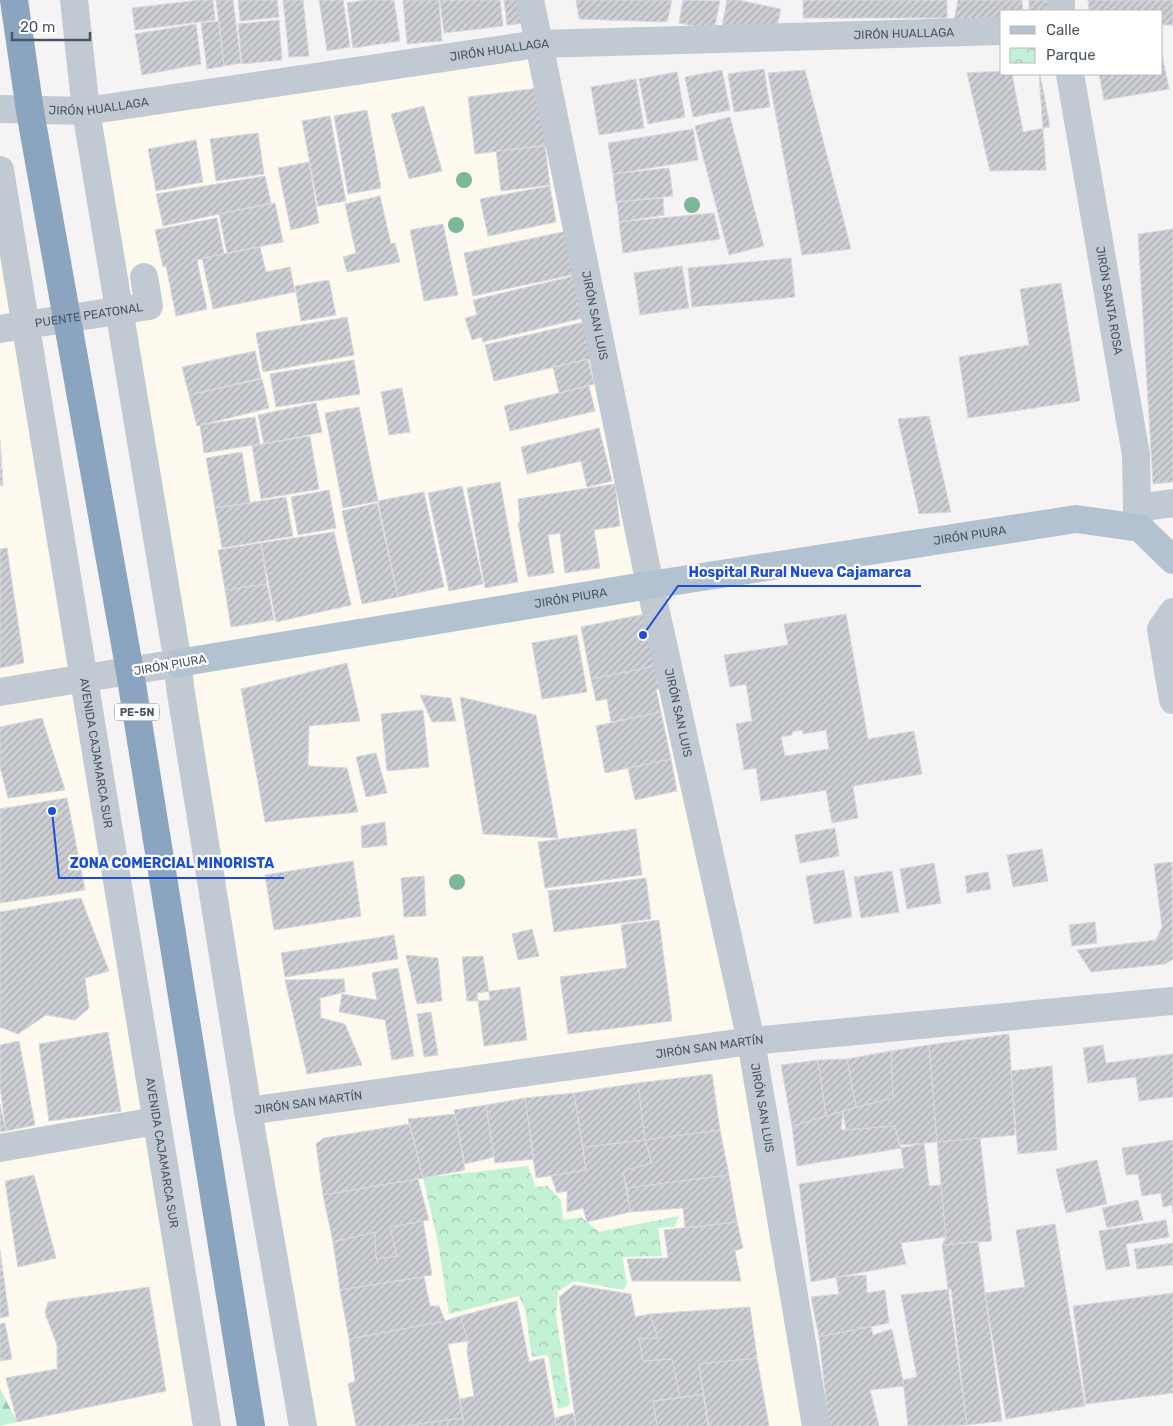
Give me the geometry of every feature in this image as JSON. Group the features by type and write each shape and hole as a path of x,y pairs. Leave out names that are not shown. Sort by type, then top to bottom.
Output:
{"highway":[{"name":"PE-5N","path":"14,0 30,111 130,672 251,1426"}],"main road":[{"name":"JIRÓN PIURA","path":"178,663 650,585 1076,519 1138,518"},
{"path":"1138,518 1173,560"}],"street":[{"path":"74,0 86,110 178,663 181,697 248,1111 303,1426"},
{"name":"JIRÓN SAN LUIS","path":"530,0 650,585 751,1041 816,1426"},
{"name":"JIRÓN HUALLAGA","path":"0,109 30,111 86,110 538,44 1000,31"},
{"name":"JIRÓN SANTA ROSA","path":"1070,75 1136,455 1138,518"},
{"name":"AVENIDA CAJAMARCA SUR","path":"0,170 208,1426"},
{"name":"PUENTE PEATONAL","path":"0,329 149,306 144,277"},
{"name":"JIRÓN PIURA","path":"1138,518 1173,503"},
{"path":"1173,612 1161,629 1173,700"},
{"name":"JIRÓN PIURA","path":"0,692 178,663"},
{"name":"JIRÓN SAN MARTÍN","path":"248,1111 751,1041 1173,1001"},
{"path":"0,1148 156,1121"}],"shaded area":[{"path":"538,44 813,1426 307,1426 86,111"},
{"path":"0,196 207,1426 0,1426"}],"green space":[{"path":"528,1166 536,1187 548,1186 561,1201 563,1220 581,1217 599,1232 679,1216 674,1227 658,1228 662,1256 622,1257 627,1283 624,1290 574,1281 558,1291 556,1316 570,1405 558,1409 548,1355 532,1357 525,1309 519,1296 449,1314 438,1242 423,1178"},
{"path":"0,1388 17,1422 0,1426"}],"building":[{"path":"213,0 215,20 135,30 132,8"},
{"path":"216,0 233,0 241,63 224,66"},
{"path":"238,0 277,0 279,17 240,21"},
{"path":"283,0 303,0 309,56 289,57"},
{"path":"319,0 343,0 350,47 327,51"},
{"path":"365,0 394,0 400,41 353,48 347,3"},
{"path":"403,0 439,0 442,41 407,44"},
{"path":"440,0 500,0 503,26 444,33"},
{"path":"504,0 522,0 525,23 507,25"},
{"path":"576,0 672,0 667,22 579,19"},
{"path":"683,0 720,1 714,30 679,23"},
{"path":"727,0 738,0 781,9 775,35 721,31"},
{"path":"803,0 947,0 947,18 803,18"},
{"path":"958,0 1022,0 1023,10 1000,10 1000,19 954,20"},
{"path":"1029,0 1056,0 1056,10 1029,10"},
{"path":"1088,0 1173,0 1173,25 1163,25 1163,10 1089,10"},
{"path":"279,20 282,60 242,64 238,24"},
{"path":"219,21 224,66 207,69 201,23"},
{"path":"196,24 201,64 142,75 135,34"},
{"path":"1163,59 1169,89 1104,100 1099,75 1163,75"},
{"path":"764,69 770,107 734,112 728,74"},
{"path":"722,70 730,110 693,117 685,77"},
{"path":"805,70 851,249 802,255 768,73"},
{"path":"1000,71 1000,75 1039,75 1046,170 990,171 967,73"},
{"path":"677,72 685,117 648,124 639,79"},
{"path":"1012,75 1040,75 1050,127 1023,132"},
{"path":"636,79 644,128 599,135 591,87"},
{"path":"539,88 547,145 475,154 468,97"},
{"path":"424,106 442,171 409,179 391,114"},
{"path":"367,110 381,188 348,194 334,116"},
{"path":"330,116 346,201 318,206 302,121"},
{"path":"730,117 764,246 729,255 695,126"},
{"path":"693,129 698,160 613,174 608,143"},
{"path":"258,133 264,174 216,181 210,139"},
{"path":"196,140 203,182 156,191 148,149"},
{"path":"545,146 550,185 501,191 496,151"},
{"path":"309,162 319,223 291,230 278,168"},
{"path":"669,168 673,196 616,202 613,174"},
{"path":"265,176 271,203 163,226 156,194"},
{"path":"550,186 556,222 488,236 480,199"},
{"path":"380,196 391,244 395,243 400,262 347,272 343,257 356,253 345,204"},
{"path":"663,198 664,215 619,222 617,202"},
{"path":"275,203 283,242 227,253 219,214"},
{"path":"714,213 720,239 623,253 619,222"},
{"path":"217,218 224,254 197,260 207,309 176,316 166,266 163,267 155,230"},
{"path":"443,224 458,295 424,301 410,230"},
{"path":"1173,229 1173,482 1153,484 1138,234"},
{"path":"567,231 576,274 473,296 464,253"},
{"path":"260,247 266,272 290,267 295,292 213,309 202,258"},
{"path":"791,258 795,297 692,307 688,268"},
{"path":"682,266 689,308 640,315 634,273"},
{"path":"578,275 587,317 483,342 482,337 472,340 465,318 477,315 473,300"},
{"path":"329,280 336,315 301,321 295,286"},
{"path":"1061,283 1080,401 968,418 959,357 1029,345 1020,289"},
{"path":"347,317 354,355 263,372 256,333"},
{"path":"584,322 593,358 494,381 485,345"},
{"path":"255,351 261,378 189,395 182,367"},
{"path":"588,359 594,384 559,393 553,367"},
{"path":"354,360 360,394 276,407 270,374"},
{"path":"262,379 269,408 197,426 189,395"},
{"path":"589,386 595,411 510,431 504,406"},
{"path":"402,388 410,432 389,435 381,392"},
{"path":"316,403 322,432 264,444 258,415"},
{"path":"359,407 378,501 343,508 325,413"},
{"path":"929,416 951,512 919,514 898,419"},
{"path":"255,417 260,444 204,453 200,425"},
{"path":"599,428 612,481 587,487 581,461 527,474 521,447"},
{"path":"310,436 319,489 261,499 252,446"},
{"path":"0,440 3,485 0,486"},
{"path":"242,452 250,503 215,508 206,458"},
{"path":"500,482 518,582 485,588 467,488"},
{"path":"615,484 620,526 594,530 600,568 565,573 560,533 548,535 554,573 528,577 518,523 520,523 518,499"},
{"path":"462,486 483,584 449,591 428,493"},
{"path":"329,490 336,528 298,535 291,497"},
{"path":"424,492 444,587 398,597 378,501"},
{"path":"286,497 293,536 222,548 215,508"},
{"path":"377,503 398,597 362,604 342,511"},
{"path":"334,532 351,605 276,622 261,543"},
{"path":"261,543 267,584 225,590 218,550"},
{"path":"7,548 24,663 0,668 0,549"},
{"path":"267,584 274,620 231,627 225,590"},
{"path":"645,614 655,666 591,679 581,627"},
{"path":"846,614 868,739 914,731 922,774 853,786 858,818 832,823 826,790 761,801 756,768 744,770 736,724 752,721 746,684 730,687 724,655 788,645 784,624","holes":["802,730 803,734 826,730 829,749 785,756 781,737 792,735 792,732"]},
{"path":"577,635 587,692 542,699 532,643"},
{"path":"347,663 360,721 309,726 308,766 347,768 358,812 265,822 241,689"},
{"path":"655,666 660,689 656,689 661,712 611,722 607,699 596,701 591,679"},
{"path":"420,695 451,698 456,721 432,722"},
{"path":"460,697 536,715 558,838 483,834"},
{"path":"423,710 429,767 387,771 381,714"},
{"path":"661,712 671,759 605,773 596,726"},
{"path":"42,718 65,790 8,798 0,767 0,727"},
{"path":"376,753 387,793 366,797 356,757"},
{"path":"671,759 677,791 635,800 628,768"},
{"path":"67,798 85,890 0,903 0,809"},
{"path":"385,822 387,845 362,848 361,826"},
{"path":"835,828 839,856 800,863 795,835"},
{"path":"636,829 642,875 545,888 538,842"},
{"path":"1042,849 1048,881 1013,887 1007,855"},
{"path":"353,861 361,916 274,930 265,875"},
{"path":"1172,862 1173,959 1165,964 1091,972 1077,950 1156,940 1162,927 1154,864"},
{"path":"934,863 941,903 907,909 900,869"},
{"path":"844,870 852,917 814,924 806,876"},
{"path":"892,871 899,912 861,918 854,877"},
{"path":"988,872 991,889 967,893 965,876"},
{"path":"424,876 426,916 404,917 401,878"},
{"path":"646,878 651,919 554,932 548,891"},
{"path":"81,898 109,971 85,978 89,1008 75,1020 46,1015 18,1034 0,1027 0,912"},
{"path":"659,920 672,1021 568,1034 560,977 627,968 621,925"},
{"path":"1095,922 1097,943 1072,946 1069,925"},
{"path":"532,929 539,956 518,960 512,934"},
{"path":"394,935 398,959 285,977 281,953"},
{"path":"406,955 438,958 442,1001 417,1004"},
{"path":"483,956 490,1000 467,1001 462,957"},
{"path":"398,968 414,1056 392,1060 385,1020 339,1012 342,994 377,1000 372,973"},
{"path":"344,979 345,992 320,998 321,1018 345,1024 362,1065 307,1074 285,980"},
{"path":"520,987 527,1040 484,1046 477,993"},
{"path":"431,1012 438,1055 424,1057 417,1014"},
{"path":"108,1032 121,1111 49,1121 39,1044"},
{"path":"1009,1034 1015,1135 937,1142 929,1045"},
{"path":"19,1041 35,1125 6,1131 0,1087 0,1045"},
{"path":"929,1045 937,1142 899,1145 895,1126 846,1130 843,1111 893,1098 891,1051"},
{"path":"1103,1045 1106,1063 1173,1054 1173,1097 1139,1101 1136,1077 1088,1083 1083,1048"},
{"path":"891,1051 893,1098 856,1107 847,1059"},
{"path":"847,1059 856,1107 826,1116 818,1060"},
{"path":"818,1060 826,1116 792,1126 781,1065"},
{"path":"1052,1066 1057,1150 1018,1154 1011,1071"},
{"path":"712,1074 720,1130 645,1140 638,1083"},
{"path":"638,1083 645,1140 583,1147 574,1093"},
{"path":"574,1093 586,1170 536,1178 525,1098"},
{"path":"525,1098 534,1159 495,1163 486,1105"},
{"path":"0,1104 6,1131 0,1132"},
{"path":"486,1105 494,1157 465,1164 454,1110"},
{"path":"843,1111 841,1130 895,1126 901,1148 797,1166 792,1126"},
{"path":"455,1114 465,1170 423,1178 408,1119"},
{"path":"410,1124 423,1178 323,1195 316,1144 324,1138"},
{"path":"720,1130 729,1175 627,1188 623,1171 652,1163 645,1140"},
{"path":"980,1138 992,1241 942,1245 946,1237 937,1142"},
{"path":"645,1140 652,1163 623,1171 630,1212 587,1222 583,1208 567,1212 567,1191 557,1193 551,1176 586,1170 583,1147"},
{"path":"1173,1140 1173,1213 1172,1205 1163,1207 1161,1193 1142,1196 1138,1174 1126,1175 1122,1148"},
{"path":"924,1143 929,1186 941,1185 946,1237 901,1243 906,1264 811,1282 799,1184 904,1168 901,1148"},
{"path":"1097,1160 1107,1204 1066,1213 1056,1169"},
{"path":"34,1175 56,1258 18,1267 5,1181"},
{"path":"729,1175 737,1222 685,1228 683,1208 630,1212 627,1188"},
{"path":"418,1179 429,1220 390,1227 397,1256 376,1259 375,1232 333,1242 323,1195"},
{"path":"1138,1200 1143,1220 1107,1228 1102,1208"},
{"path":"1166,1220 1169,1237 1126,1244 1130,1266 1106,1270 1099,1231"},
{"path":"423,1221 432,1275 340,1290 333,1242 375,1232 376,1259 397,1256 390,1227"},
{"path":"737,1222 743,1248 735,1251 741,1281 632,1281 627,1259 668,1258 664,1230"},
{"path":"1055,1224 1085,1406 1006,1419 985,1293 1025,1287 1016,1230"},
{"path":"978,1241 1002,1421 967,1425 942,1245"},
{"path":"1173,1243 1173,1265 1137,1269 1134,1249"},
{"path":"0,1250 9,1316 0,1318"},
{"path":"866,1275 867,1293 885,1290 889,1323 819,1337 811,1297 839,1294 836,1277"},
{"path":"424,1277 430,1306 439,1306 445,1321 349,1339 340,1290"},
{"path":"574,1285 631,1294 635,1317 650,1314 658,1338 639,1339 643,1361 672,1359 680,1398 653,1401 657,1426 576,1426 559,1297"},
{"path":"149,1287 166,1391 17,1422 6,1378 57,1369 57,1345 45,1313 48,1302"},
{"path":"951,1289 967,1425 908,1426 903,1380 917,1377 901,1295"},
{"path":"1173,1293 1173,1393 1086,1404 1073,1306"},
{"path":"517,1301 529,1362 544,1358 556,1426 464,1426 460,1399 474,1396 467,1351 468,1341 460,1316"},
{"path":"750,1307 757,1358 699,1364 703,1394 680,1398 672,1359 643,1361 639,1339 658,1338 650,1314"},
{"path":"460,1316 468,1341 448,1344 463,1418 403,1426 356,1426 348,1384 355,1381 349,1339 445,1321"},
{"path":"5,1323 12,1359 0,1361 0,1324"},
{"path":"871,1326 873,1335 892,1329 904,1386 870,1390 879,1426 829,1426 819,1337"},
{"path":"757,1358 769,1426 709,1426 699,1364"},
{"path":"703,1394 708,1426 657,1426 653,1401"},
{"path":"573,1413 576,1426 556,1426 555,1418"},
{"path":"463,1418 464,1426 403,1426"}],"place":[{"name":"Hospital Rural Nueva Cajamarca","path":"643,635"},
{"name":"ZONA COMERCIAL MINORISTA","path":"52,811"}]}
